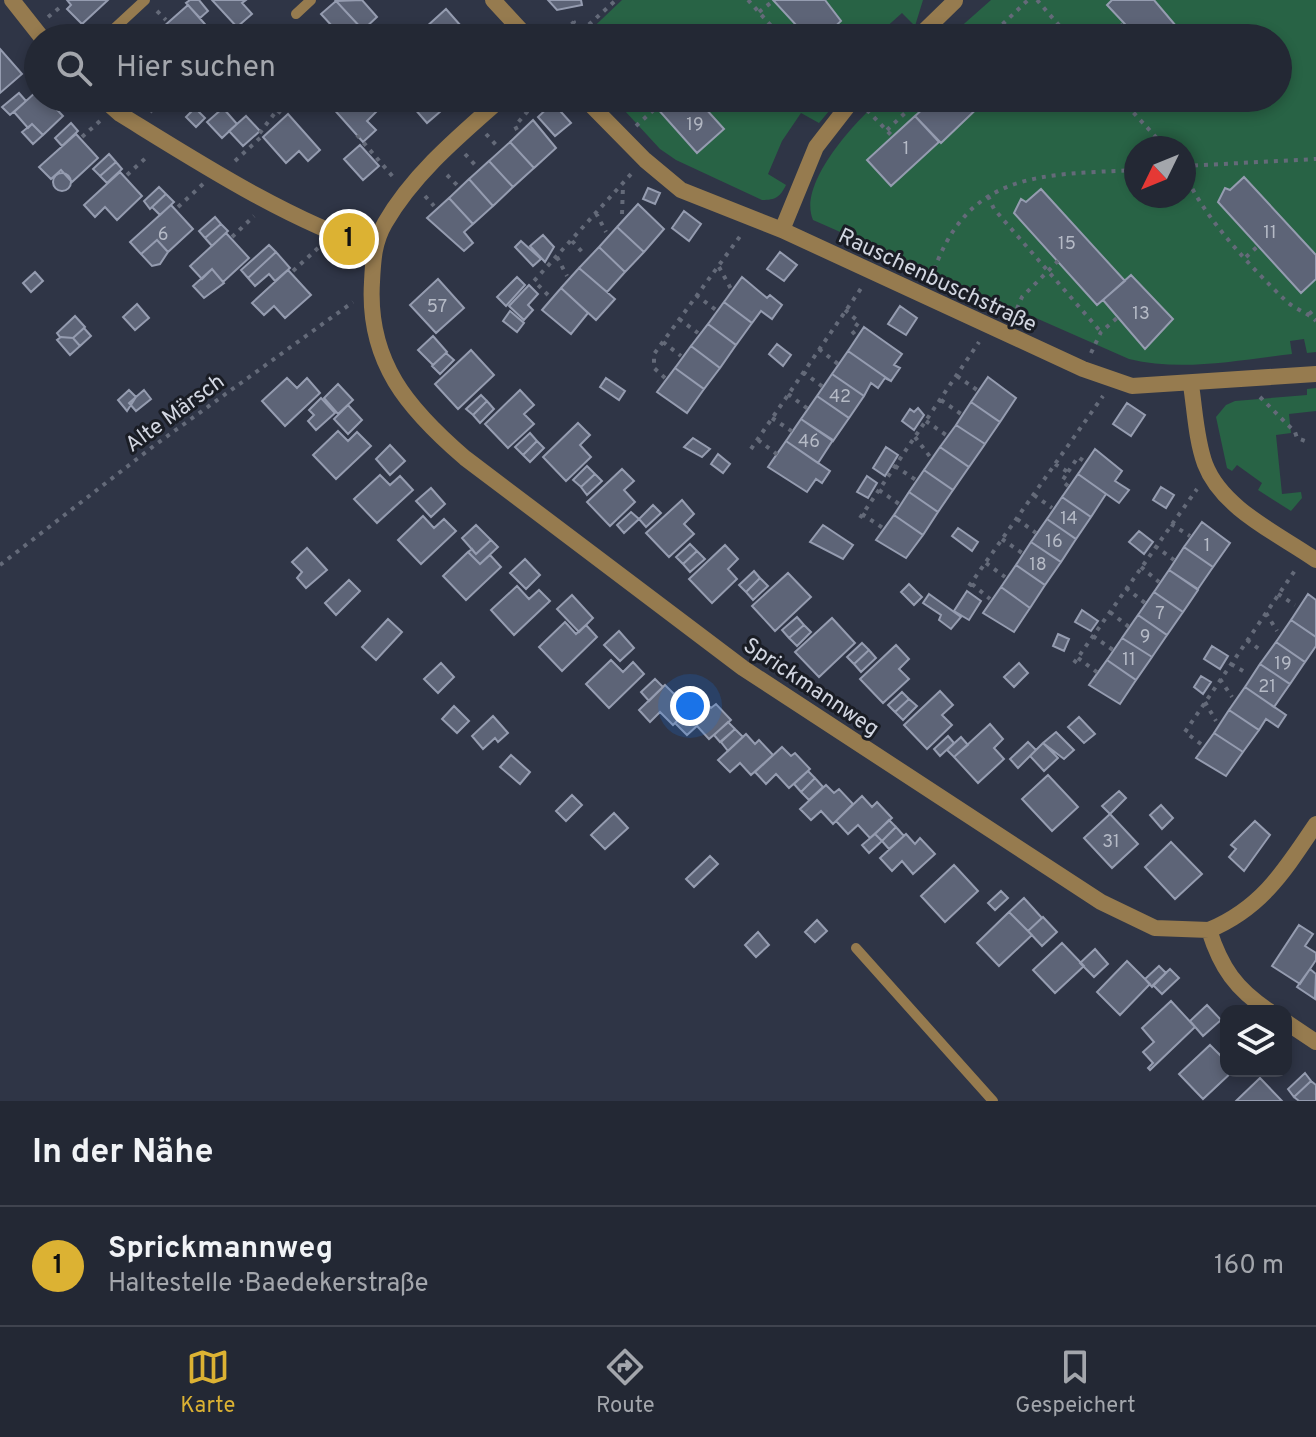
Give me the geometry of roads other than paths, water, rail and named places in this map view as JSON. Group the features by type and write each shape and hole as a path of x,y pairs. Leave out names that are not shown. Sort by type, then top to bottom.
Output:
{"street":[{"path":"12,0 31,24"},
{"path":"493,0 515,24"},
{"path":"931,24 955,1"},
{"path":"118,112 271,200 336,233 374,248"},
{"name":"Sprickmannweg","path":"488,112 406,192 374,248 371,290 375,329 386,365 402,395 424,422 477,468 743,668 1101,902 1155,928 1209,930 1237,919 1261,898 1316,824"},
{"name":"Rauschenbuschstraße","path":"597,112 645,160 681,190 782,230 988,327 1114,381 1132,386 1191,385 1316,374"},
{"path":"782,230 816,147 851,112"},
{"path":"1191,385 1200,444 1211,478 1235,504 1311,557"},
{"path":"1209,930 1218,959 1230,979 1262,1005"},
{"path":"1292,1026 1316,1042"}],"lane":[{"path":"119,24 145,0"},
{"path":"296,14 311,0"},
{"path":"856,948 993,1101"}],"place":[{"name":"Sprickmannweg","path":"349,239"}]}
